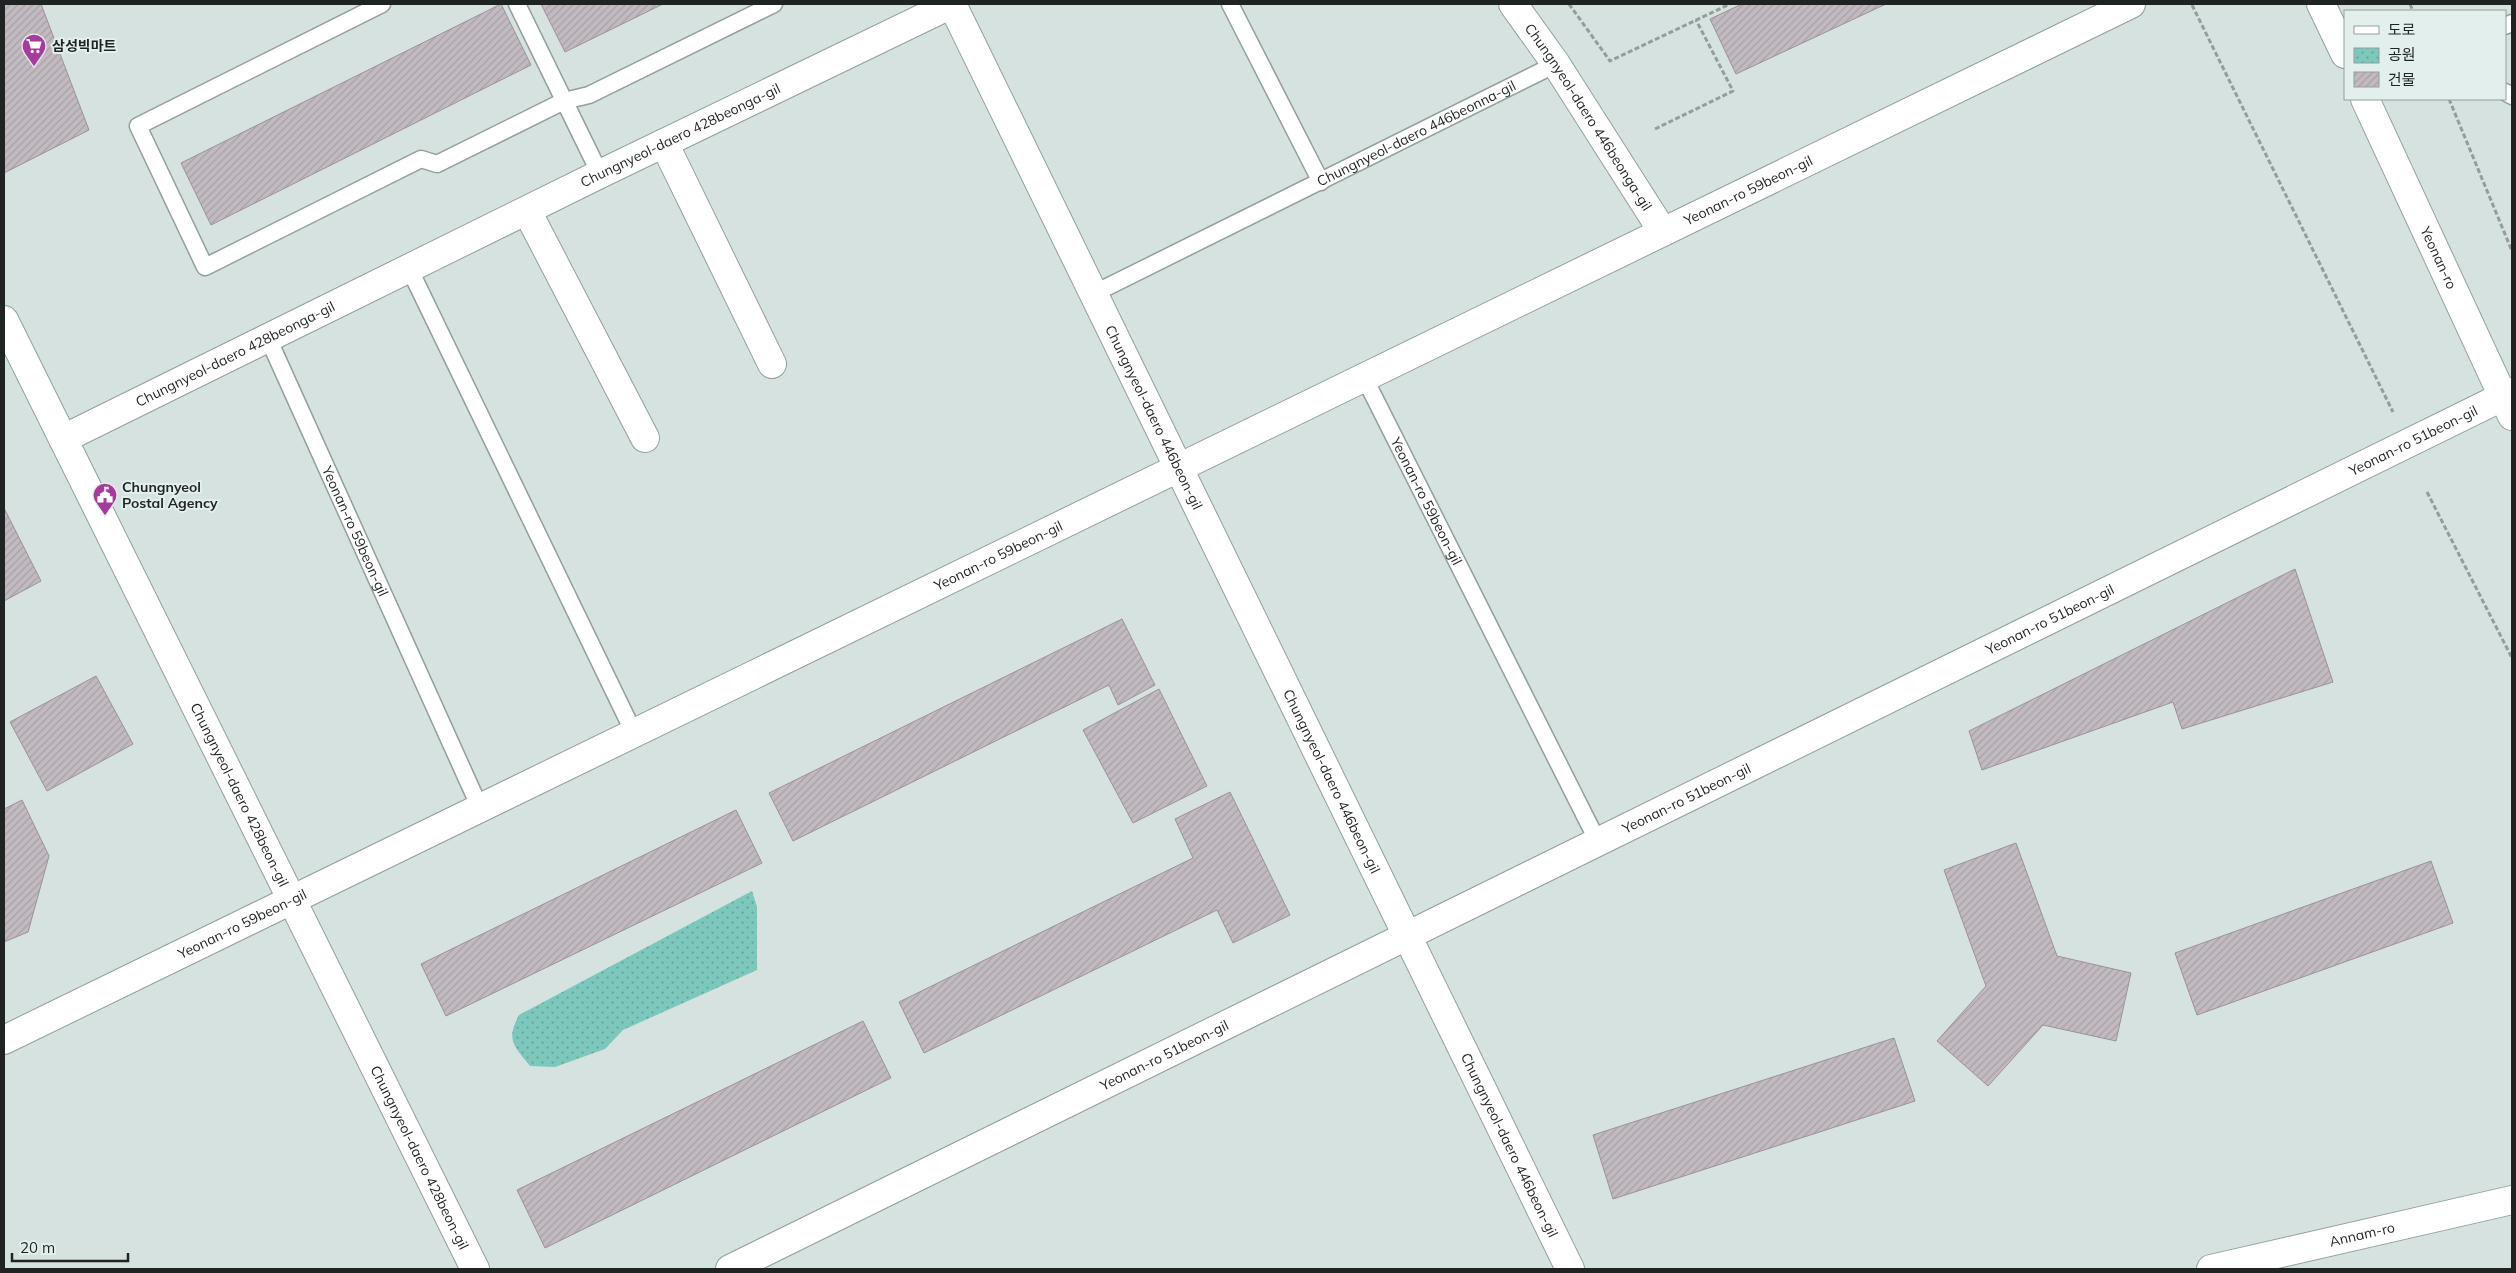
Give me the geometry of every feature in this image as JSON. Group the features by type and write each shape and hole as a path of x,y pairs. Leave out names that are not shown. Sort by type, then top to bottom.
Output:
{"street":[{"name":"Chungnyeol-daero 428beonga-gil","path":"63,439 600,174 952,4"},
{"name":"Chungnyeol-daero 446beon-gil","path":"952,4 1570,1269"},
{"name":"Chungnyeol-daero 446beonga-gil","path":"1513,4 1556,64 1663,232"},
{"name":"Yeonan-ro 59beon-gil","path":"4,1040 2131,4"},
{"path":"2321,4 2344,52"},
{"name":"Yeonan-ro","path":"2365,100 2509,402"},
{"path":"664,143 772,364"},
{"path":"527,210 645,438"},
{"name":"Chungnyeol-daero 428beon-gil","path":"4,320 475,1269"},
{"name":"Yeonan-ro 51beon-gil","path":"730,1269 1598,842 2509,402"},
{"name":"Annam-ro","path":"2211,1269 2512,1200"}],"lane":[{"path":"382,4 138,126 205,267 421,159 437,164 564,100 589,95 774,4"},
{"path":"518,4 600,174"},
{"name":"Chungnyeol-daero 446beonna-gil","path":"1230,4 1321,182 1556,64"},
{"path":"1094,294 1321,182"},
{"path":"409,268 634,733"},
{"name":"Yeonan-ro 59beon-gil","path":"268,338 480,808"},
{"name":"Yeonan-ro 59beon-gil","path":"1364,377 1598,842"}],"path":[{"path":"1569,4 1610,61 1730,4"},
{"path":"2192,5 2397,419"},
{"path":"1655,129 1733,91 1696,20"},
{"path":"2449,100 2512,251"},
{"path":"2427,492 2512,658"}],"green space":[{"path":"752,891 757,907 757,970 623,1030 605,1049 555,1067 530,1066 519,1053 512,1037 519,1015"}],"building":[{"name":"삼성빅마트","path":"4,4 41,4 89,130 4,173"},
{"path":"501,4 531,65 211,225 181,163"},
{"path":"541,4 663,4 565,52"},
{"path":"1742,4 1886,4 1736,74 1710,19"},
{"path":"4,508 41,581 4,601"},
{"path":"2295,569 2333,682 2182,729 2173,702 1982,770 1969,731"},
{"path":"1122,619 1155,685 1118,705 1109,685 793,841 769,793"},
{"path":"96,676 133,744 47,791 10,722"},
{"path":"1159,689 1207,786 1133,823 1083,730"},
{"path":"1230,792 1290,915 1233,943 1217,910 924,1053 899,1002 1193,858 1175,819"},
{"path":"22,800 49,856 28,932 4,942 4,809"},
{"path":"736,810 762,863 446,1016 421,964"},
{"path":"2016,843 2057,956 2131,973 2116,1041 2043,1025 1988,1086 1937,1041 1986,986 1944,870"},
{"path":"2431,861 2453,923 2197,1015 2175,953"},
{"path":"863,1021 891,1078 545,1248 517,1190"},
{"path":"1894,1038 1915,1101 1613,1199 1593,1135"}],"place":[{"name":"삼성빅마트","path":"34,67"},
{"name":"Chungnyeol Postal Agency","path":"105,516"}]}
